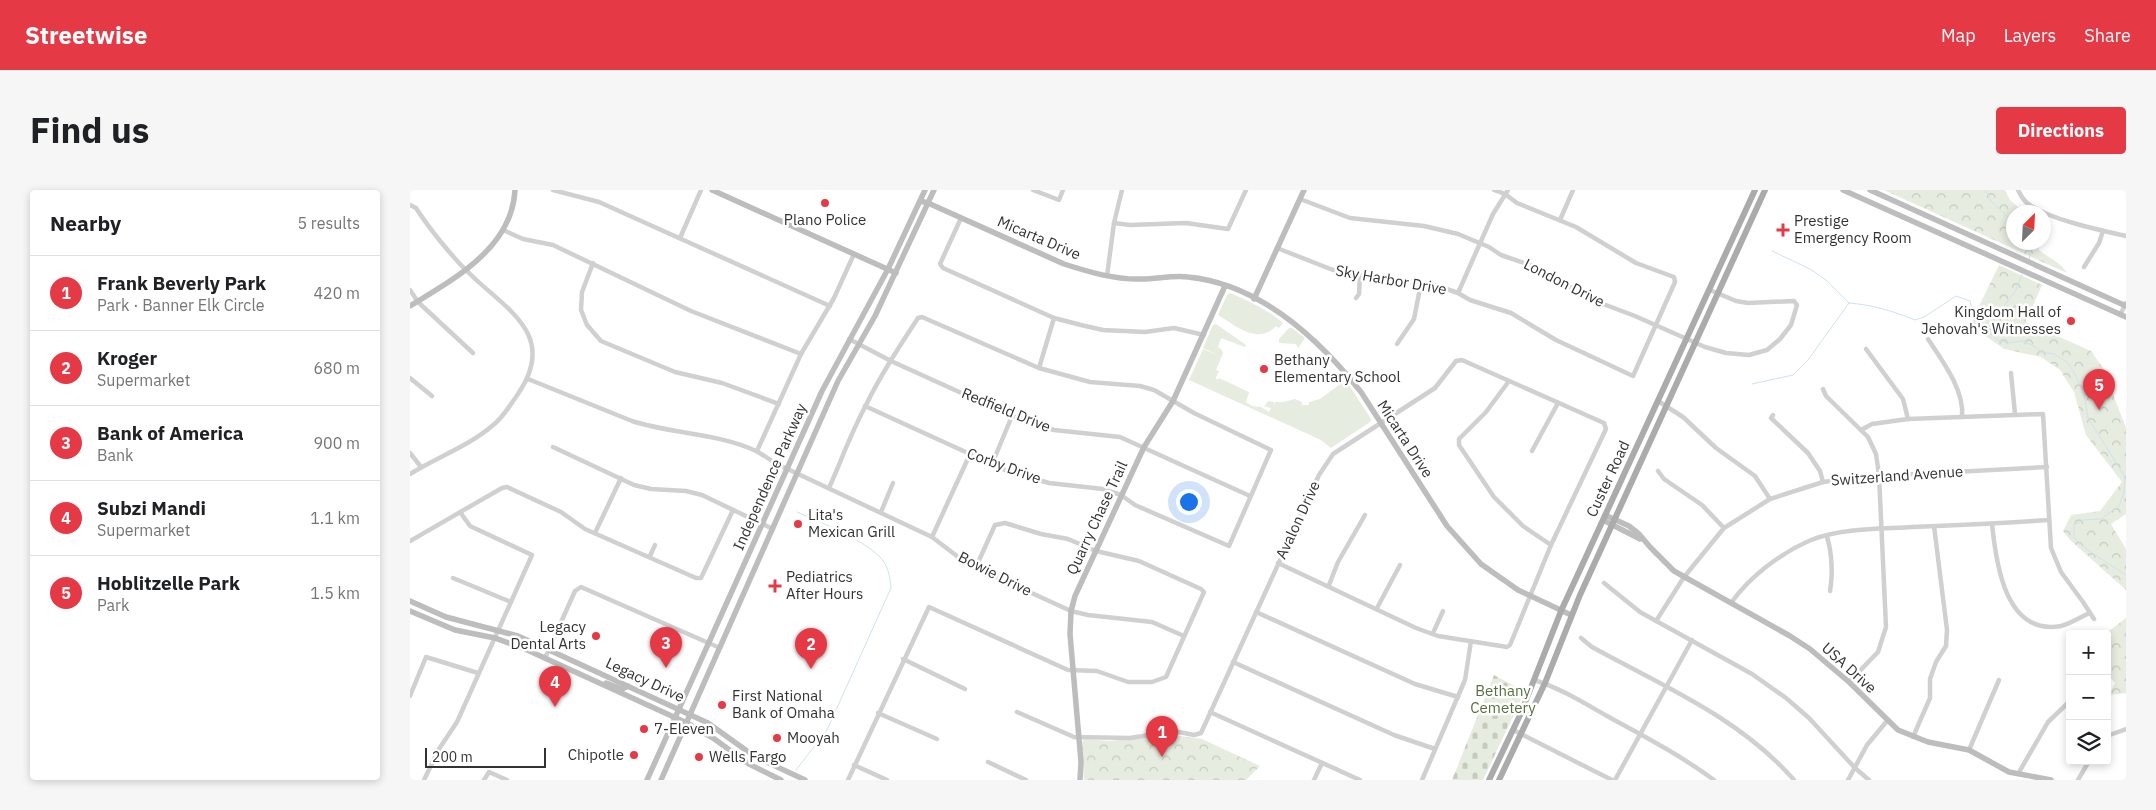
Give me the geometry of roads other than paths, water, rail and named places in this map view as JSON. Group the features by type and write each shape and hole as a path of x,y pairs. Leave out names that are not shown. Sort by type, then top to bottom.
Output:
{"main road":[{"path":"410,306 447,285 482,255 503,230 513,211 515,190"},
{"path":"712,190 896,273"},
{"name":"Independence Parkway","path":"648,780 674,718 710,645 822,391 888,269 925,190"},
{"name":"Independence Parkway","path":"661,780 838,380 875,316 934,190"},
{"path":"1254,298 1304,190"},
{"name":"Custer Road","path":"1489,780 1514,730 1561,611 1755,190"},
{"name":"Custer Road","path":"1499,780 1545,683 1571,615 1765,190"},
{"path":"1843,190 2123,316"},
{"path":"1870,190 2126,305"},
{"path":"1874,204 1879,194"},
{"name":"Micarta Drive","path":"921,199 1064,264 1107,276 1141,279 1184,276 1213,281 1254,298 1271,308 1302,329 1333,358 1361,392 1379,423 1447,526 1481,564 1529,596 1571,615"},
{"path":"1741,220 1749,224"},
{"path":"1957,241 1962,231"},
{"name":"Quarry Chase Trail","path":"1080,780 1079,737 1070,642 1071,611 1080,582 1121,495 1144,447 1173,401 1226,286"},
{"name":"USA Drive","path":"1604,517 1644,541 1663,561 1684,577 1790,636 1849,682 1898,730 1912,736 1969,750 1995,765 2018,774 2051,780"},
{"path":"732,593 742,597"},
{"name":"Legacy Drive","path":"410,601 446,617 498,630 549,650 691,714 720,731 747,752 764,762 806,780"},
{"name":"Legacy Drive","path":"410,611 455,630 495,638 546,658 577,674 687,723 713,738 742,760 780,780"},
{"path":"577,674 581,665"},
{"path":"602,685 606,683 622,689 628,686"},
{"path":"742,760 747,752"}],"street":[{"path":"553,190 599,202 830,306"},
{"path":"680,238 701,190"},
{"path":"1033,190 1060,200 1064,190"},
{"path":"1107,276 1114,223 1122,190"},
{"path":"1114,223 1130,225 1186,223 1228,229 1246,190"},
{"path":"1494,190 1506,192 1517,203 1560,220 1591,235 1622,256 1675,278 1656,325"},
{"path":"1560,220 1573,190"},
{"path":"2018,190 2024,201 2039,210 2103,231 2126,236"},
{"path":"1458,293 1480,243 1506,192"},
{"name":"London Drive","path":"1300,199 1350,218 1442,229 1480,243 1501,255 1539,268 1590,299 1726,353 1759,353 1775,344 1791,325 1796,310 1794,301 1748,303 1736,301 1718,293"},
{"path":"410,205 416,208 466,270 517,316 531,342 532,362 528,379 504,414 494,425 460,448 410,474"},
{"path":"962,218 940,264 943,268 1054,318 1103,330 1145,332 1174,328 1204,336"},
{"path":"503,230 523,239 553,245 691,311 801,354"},
{"path":"2084,267 2099,243 2103,231"},
{"name":"Sky Harbor Drive","path":"1277,248 1333,270 1421,283 1458,293 1470,300 1511,313 1556,340 1633,376 1656,325"},
{"path":"757,451 801,354 830,306 854,254"},
{"path":"593,263 582,292 581,310 587,325 601,341 675,372 722,383 779,404"},
{"path":"1356,298 1359,294 1360,275"},
{"path":"1397,344 1414,319 1421,283"},
{"path":"410,290 418,302 473,352"},
{"path":"1710,290 1718,293"},
{"path":"2123,316 2126,305"},
{"path":"829,488 865,406 890,360 918,318 922,317 1038,368 1090,382 1140,386 1154,390 1194,413 1271,450 1250,496"},
{"path":"1038,368 1054,318"},
{"name":"Redfield Drive","path":"849,339 858,345 1012,416 1054,430 1120,437 1250,496"},
{"path":"1928,339 1950,374 1959,398 1962,417"},
{"path":"1866,349 1904,399 1908,419"},
{"name":"Avalon Drive","path":"1079,737 1130,738 1181,731 1199,734 1278,563 1325,465 1333,454 1435,388 1456,361 1462,360 1508,381"},
{"path":"2011,373 2015,414"},
{"path":"410,378 432,396"},
{"name":"Bowie Drive","path":"528,379 632,421 648,426 723,440 757,451 788,470 932,537 966,563 1071,611 1088,615 1152,622 1184,636"},
{"path":"1278,563 1330,585 1433,634 1471,641 1478,640 1507,647 1510,645 1551,545 1606,429 1604,425 1508,381 1486,412 1459,439 1458,445 1494,497 1522,526 1551,545"},
{"path":"1823,389 1826,396 1872,444 1879,475 1886,626 1878,652 1849,682"},
{"path":"1658,401 1683,417 1716,448 1755,476 1770,499"},
{"path":"1532,451 1558,403"},
{"name":"Corby Drive","path":"865,406 992,464 1049,483 1103,489 1121,495 1135,505 1229,546 1250,496"},
{"path":"1860,430 1872,424 1908,419 2043,414 2052,548 2056,561 2094,619"},
{"path":"1773,415 1771,418 1814,461 1823,482"},
{"path":"992,464 1012,416"},
{"path":"552,448 621,478 652,489 694,493 773,529"},
{"path":"410,453 421,467"},
{"path":"932,537 970,454"},
{"name":"Switzerland Avenue","path":"1656,621 1684,577 1724,528 1770,499 1823,482 1879,475 2047,468"},
{"path":"1658,470 1664,479 1702,504 1724,528"},
{"path":"595,533 621,478"},
{"path":"881,512 894,483"},
{"path":"410,542 502,488 509,487 556,509 585,529 650,556 696,578 701,578 733,510"},
{"path":"424,780 439,749 457,722 532,555 470,526 460,512"},
{"path":"1330,585 1338,562 1365,515"},
{"path":"1731,603 1748,583 1778,558 1812,540 1844,532 2049,520"},
{"path":"848,780 929,606 1068,670 1096,671 1128,682 1152,682 1166,678 1204,592 1202,589 1139,560 1096,551 1070,540 1000,523 995,524 976,567"},
{"path":"1992,524 1994,552 1999,570 2011,603 2019,613 2035,623 2053,626 2063,626 2090,613"},
{"path":"1912,736 1930,698 1932,670 1946,646 1947,630 1934,526"},
{"path":"1827,537 1830,546 1830,591"},
{"path":"650,556 655,545"},
{"path":"1377,608 1400,565"},
{"path":"453,578 511,602"},
{"path":"1604,583 1628,604 1752,674 1786,698 1809,718 1868,780"},
{"path":"546,658 575,592 581,587 720,648"},
{"path":"1433,634 1443,611"},
{"path":"1256,612 1415,684 1458,697"},
{"path":"1581,638 1592,647 1713,712 1771,755 1794,780"},
{"path":"1514,730 1614,780 1692,640"},
{"path":"1422,780 1465,680 1471,641"},
{"path":"410,696 426,658 478,673"},
{"path":"903,659 965,688"},
{"path":"1233,662 1394,735 1435,749"},
{"path":"1534,680 1545,683 1689,761 1714,780"},
{"path":"1969,750 1999,680"},
{"path":"2018,774 2048,722 2066,705"},
{"path":"1016,712 1065,735 1079,737"},
{"path":"1210,712 1360,780"},
{"path":"878,713 936,739"},
{"path":"1848,780 1867,745 1888,721"},
{"path":"2111,735 2126,729"},
{"path":"988,762 1026,780"},
{"path":"1314,780 1322,763"},
{"path":"854,765 887,780"},
{"path":"2078,780 2087,765"},
{"path":"484,780 489,772 507,780"}],"waterway":[{"path":"1985,190 1992,202 2006,215"},
{"path":"2029,250 2029,259"},
{"path":"1772,251 1810,269 1826,280 1849,303 1883,309 1915,320 1924,317 1956,296 1970,301 1974,320 1999,341 2008,343 2022,341 2042,352 2054,354 2067,362 2074,372 2084,395 2088,418 2125,477 2124,492 2119,506 2101,519 2083,520 2074,525 2074,538 2089,551 2126,575"},
{"path":"1989,330 1991,323 2016,290 2022,274"},
{"path":"1752,384 1793,375 1808,360 1849,303"},
{"path":"796,770 827,730 891,588 890,577 884,562 868,547 844,533 797,512"}],"place":[{"name":"Plano Police","path":"825,203"},
{"name":"Prestige Emergency Room","path":"1783,230"},
{"name":"Kingdom Hall of Jehovah's Witnesses","path":"2071,321"},
{"name":"Bethany Elementary School","path":"1264,369"},
{"name":"Hoblitzelle Park","path":"2099,410"},
{"name":"Lita's Mexican Grill","path":"798,524"},
{"name":"Pediatrics After Hours","path":"775,586"},
{"name":"Legacy Dental Arts","path":"596,636"},
{"name":"Bank of America","path":"666,668"},
{"name":"Kroger","path":"811,669"},
{"name":"First National Bank of Omaha","path":"722,705"},
{"name":"Subzi Mandi","path":"555,707"},
{"name":"7-Eleven","path":"644,729"},
{"name":"Mooyah","path":"777,738"},
{"name":"Chipotle","path":"634,755"},
{"name":"Wells Fargo","path":"699,757"},
{"name":"Frank Beverly Park","path":"1162,757"}],"park label":[{"name":"Bethany Cemetery","path":"1503,700"}]}
